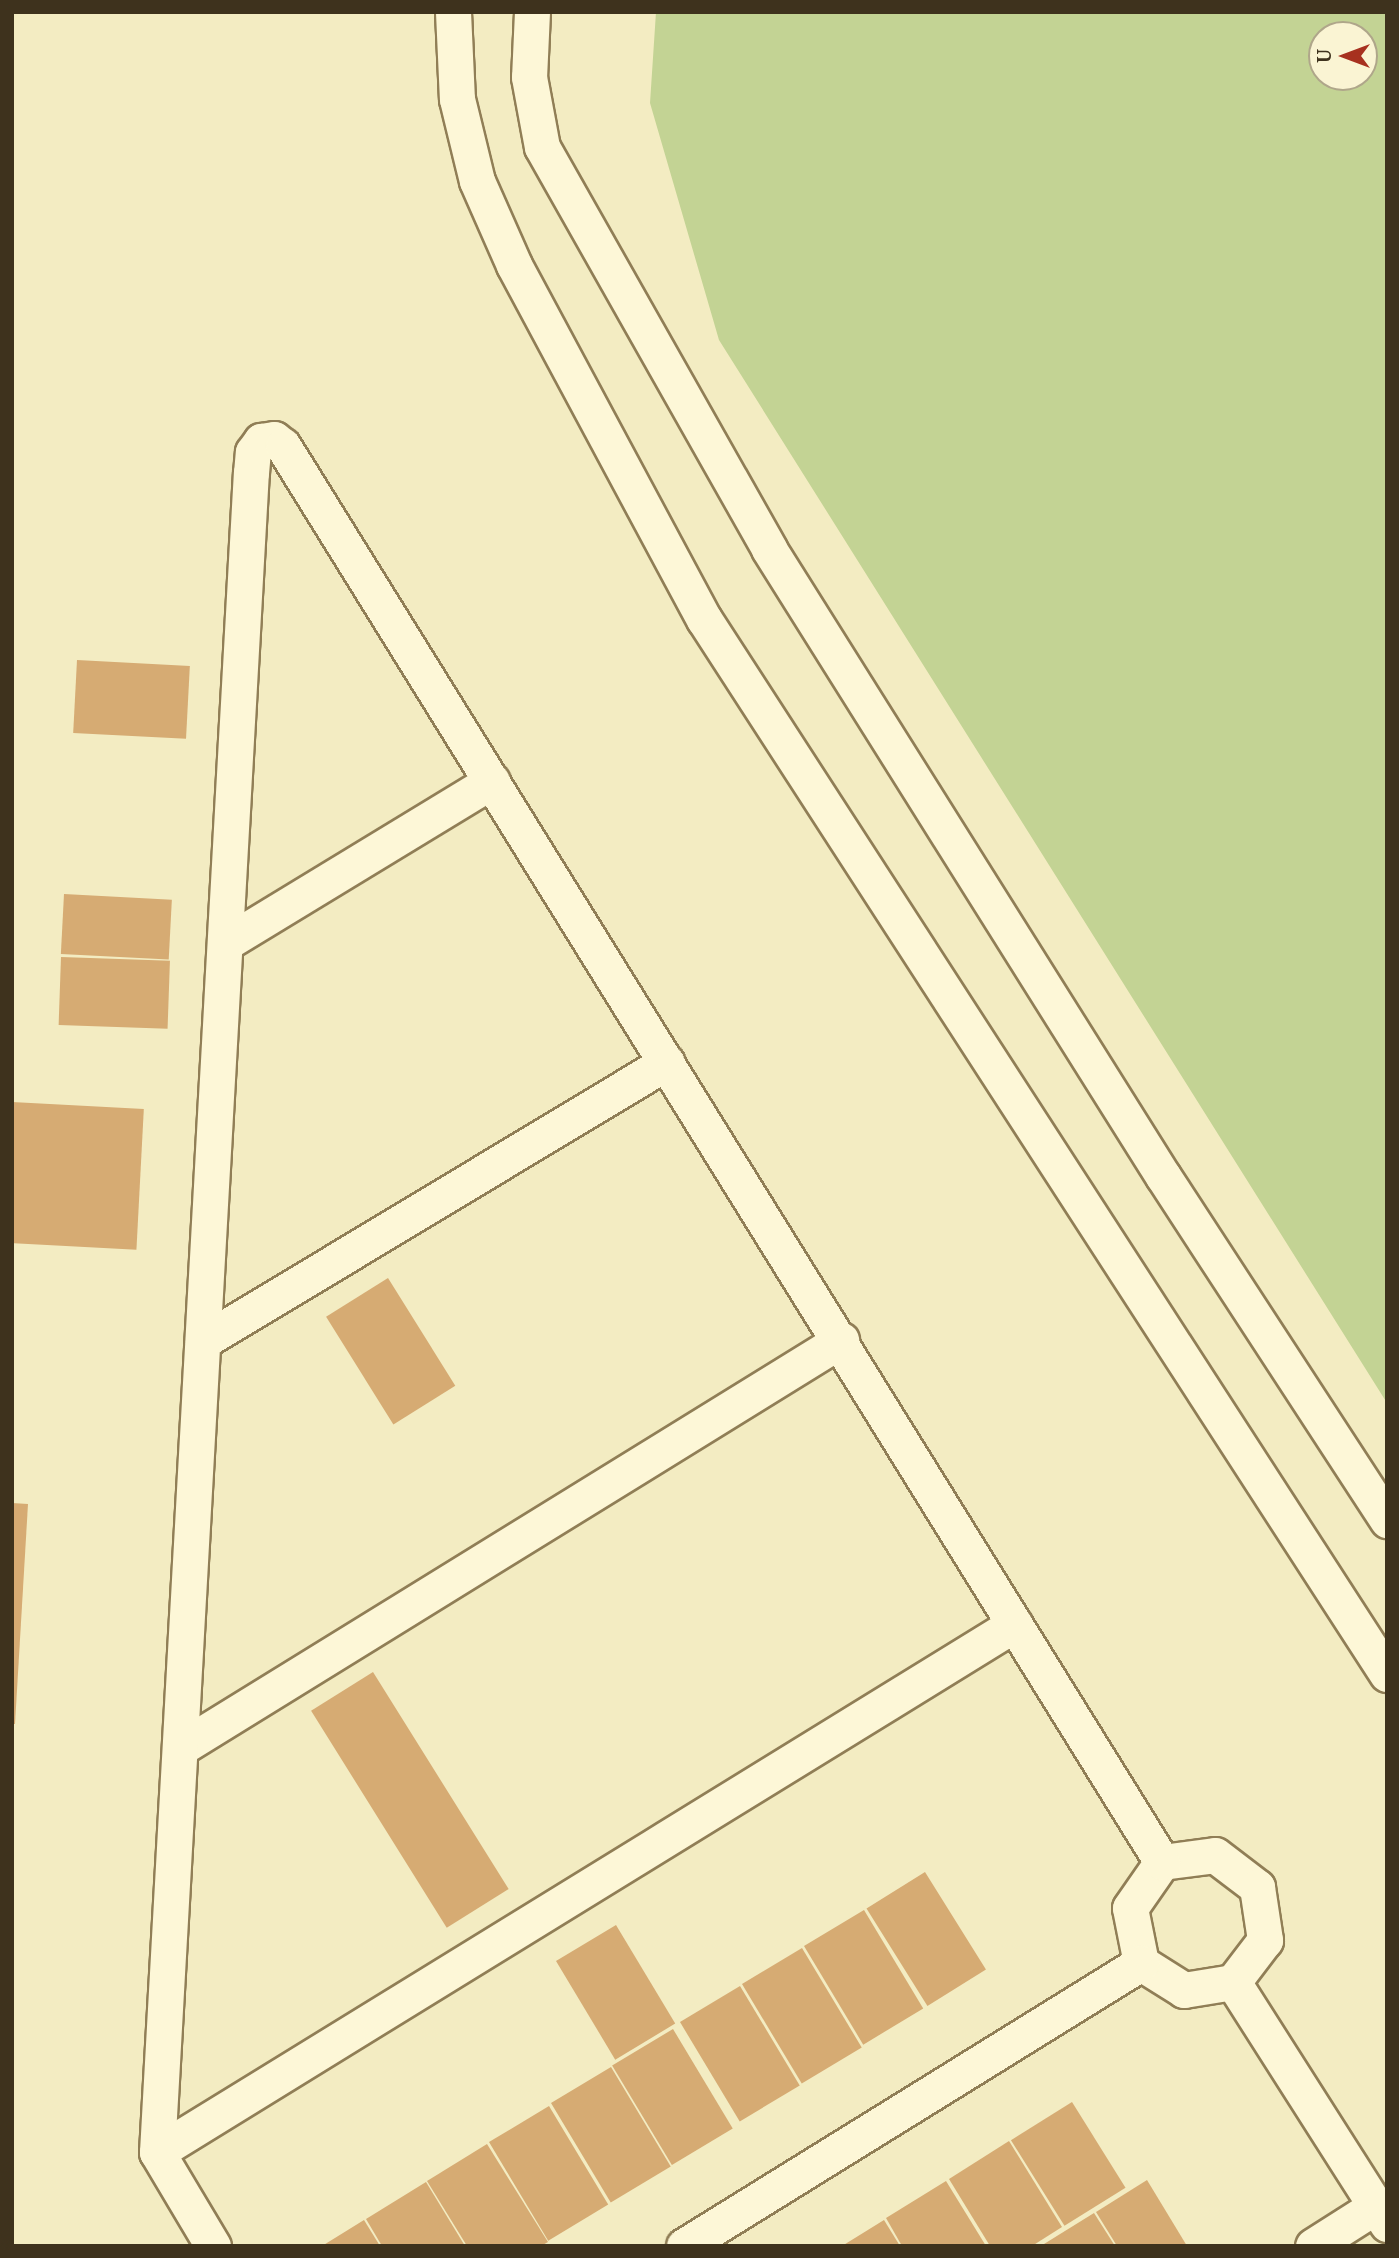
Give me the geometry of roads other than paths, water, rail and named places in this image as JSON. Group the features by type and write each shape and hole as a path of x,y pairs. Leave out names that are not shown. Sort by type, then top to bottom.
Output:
{"street":[{"path":"453,12 457,99 477,181 514,265 704,619 1387,1674"},
{"path":"532,12 529,77 542,147 769,549 1163,1176 1387,1520"},
{"path":"213,2246 158,2152 251,473 253,452 261,441 274,439 283,446 841,1340 1162,1862"},
{"path":"227,942 492,781"},
{"path":"203,1341 667,1062"},
{"path":"180,1748 841,1340"},
{"path":"158,2152 1015,1624"},
{"path":"1215,1855 1257,1887 1265,1940 1233,1982 1184,1990 1141,1963 1130,1908 1162,1862 1215,1855"},
{"path":"684,2246 1141,1963"},
{"path":"1233,1982 1381,2215 1314,2246"}]}
